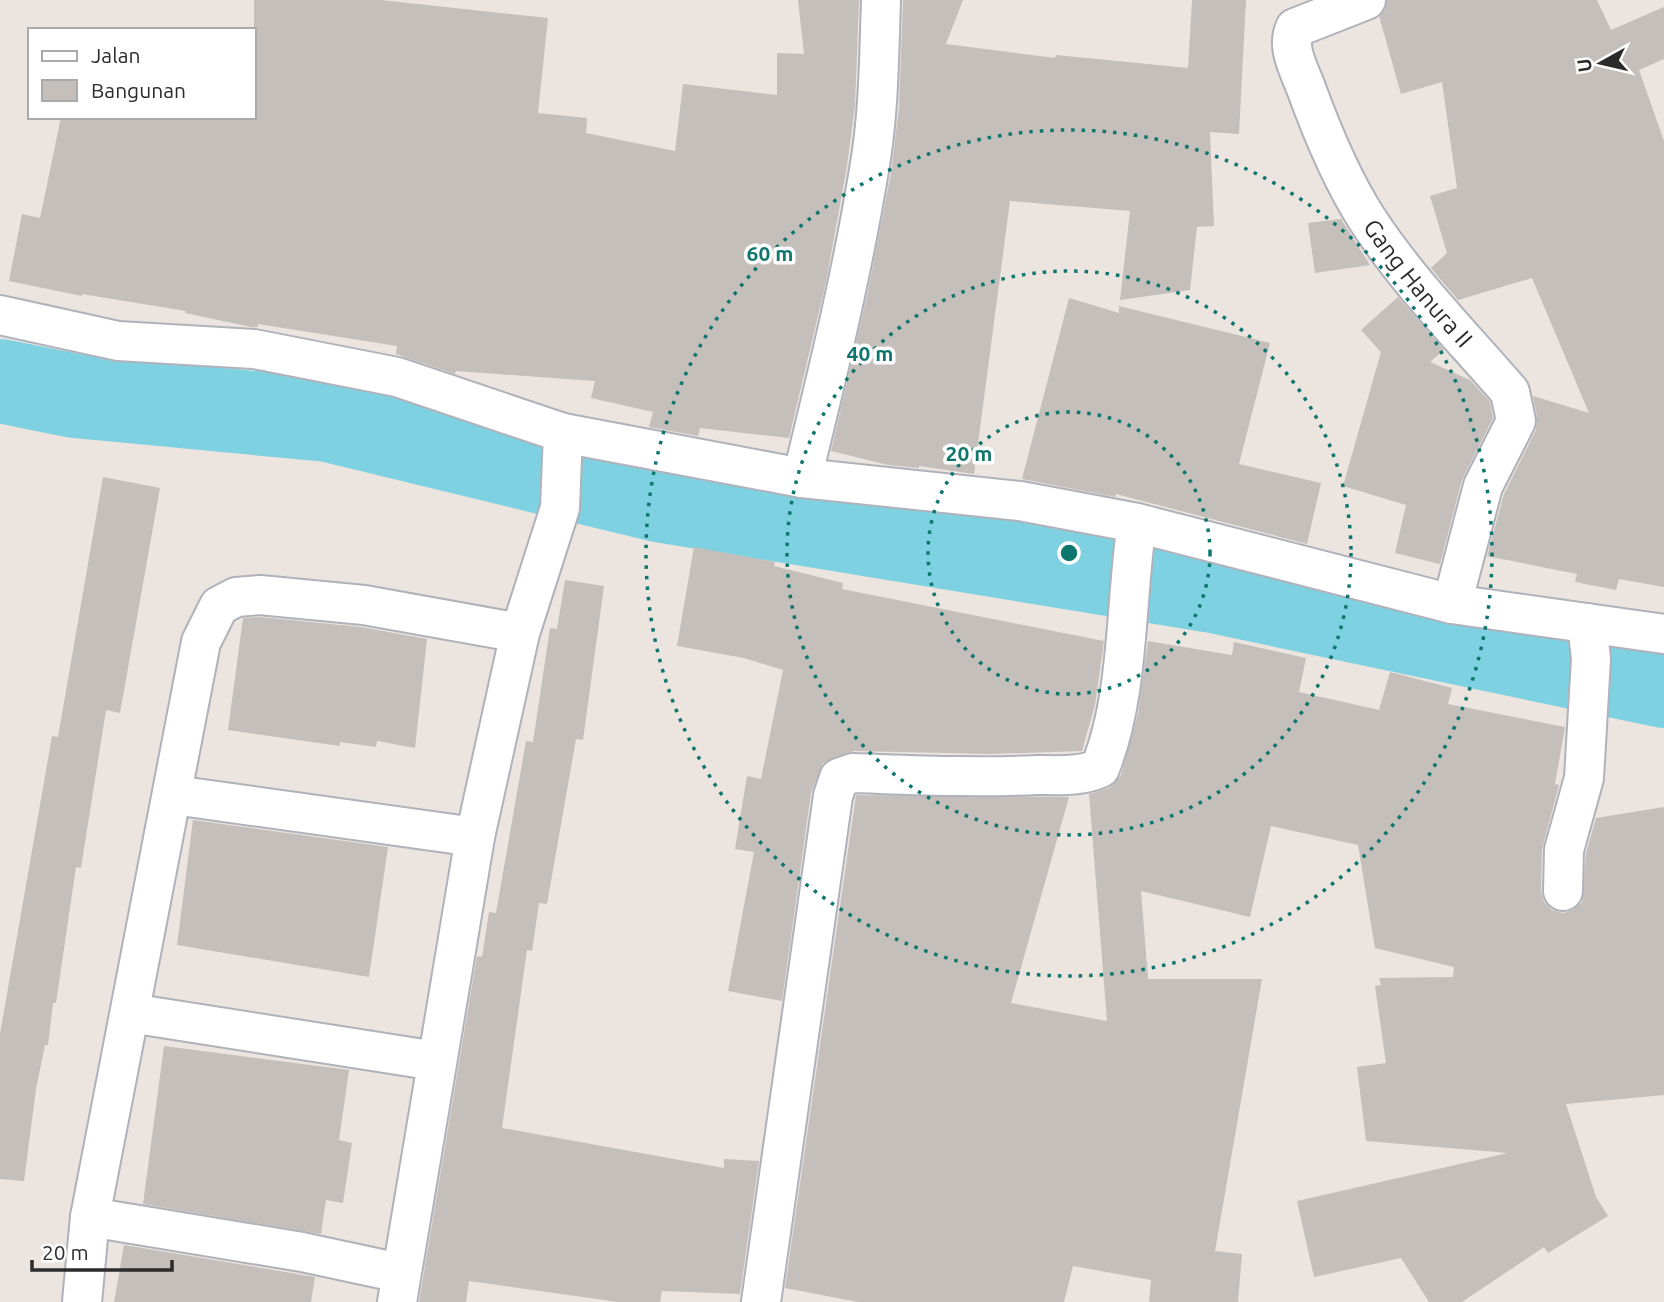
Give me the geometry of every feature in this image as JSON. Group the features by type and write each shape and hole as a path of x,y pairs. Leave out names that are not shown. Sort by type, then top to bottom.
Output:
{"street":[{"path":"802,478 835,344 869,170 876,116 881,0"},
{"name":"Gang Hanura II","path":"1366,0 1295,27 1291,37 1292,50 1316,116 1367,218 1436,311 1510,392 1515,408 1516,421 1483,486 1452,604"},
{"path":"0,315 118,341 254,349 397,377 564,442 802,478 1020,501 1134,540 1452,604 1589,641 1664,634"},
{"path":"90,1217 302,1252 399,1287 475,837 520,633 561,508 564,442"},
{"path":"761,1302 826,863 833,796 839,778 853,773 979,778 1089,773 1100,768 1109,746 1130,608 1134,540"},
{"path":"82,1302 90,1217 174,795 201,642 219,606 236,597 260,596 364,605 520,633"},
{"path":"1563,891 1564,850 1584,778 1589,641"},
{"path":"174,795 475,837"},
{"path":"130,1013 436,1061"}],"building":[{"path":"254,0 381,0 548,18 538,113 587,118 586,133 675,151 683,84 777,95 777,53 804,54 798,0 859,0 855,105 847,166 826,282 789,438 700,428 698,436 649,427 653,412 591,398 595,381 456,371 455,374 396,354 397,346 258,324 258,327 251,327 185,313 186,311 82,296 9,281 22,214 40,218 61,119 256,119"},
{"path":"903,0 963,0 946,44 1055,58 1056,55 1188,68 1192,0 1246,0 1239,134 1210,132 1214,226 1197,227 1190,290 1120,300 1130,211 1010,201 974,474 919,466 888,465 831,451 868,291 891,173 899,108"},
{"path":"1387,0 1597,0 1611,30 1664,7 1664,59 1639,70 1664,141 1664,587 1619,579 1616,590 1575,582 1577,574 1487,556 1504,494 1536,430 1537,417 1533,396 1589,413 1532,278 1458,300 1431,268 1447,253 1430,196 1457,188 1442,82 1401,94 1379,16"},
{"path":"1341,219 1370,265 1315,273 1308,223"},
{"path":"1398,297 1444,350 1430,362 1470,380 1490,402 1493,418 1462,480 1440,564 1395,553 1406,505 1343,486 1381,352 1361,330"},
{"path":"1069,298 1119,313 1119,306 1270,343 1239,464 1321,483 1307,544 1116,494 1115,497 1022,479"},
{"path":"103,477 160,488 120,713 106,710 81,868 76,867 56,1003 53,1003 48,1045 45,1045 36,1089 24,1181 0,1179 0,1034 52,736 58,737"},
{"path":"694,547 775,562 774,566 843,583 842,589 1104,641 1095,705 1082,751 990,754 854,751 823,763 811,793 782,1001 728,991 754,852 735,849 747,776 761,779 783,670 744,658 677,646"},
{"path":"565,580 604,586 583,740 576,739 547,904 539,903 532,951 527,950 502,1128 724,1168 724,1159 759,1161 740,1294 662,1291 660,1302 618,1302 469,1281 466,1302 419,1302 477,956 482,957 489,912 496,913 526,741 533,742 550,628 557,629"},
{"path":"260,617 361,627 427,639 415,748 377,741 376,747 340,742 340,746 228,730 243,618"},
{"path":"1148,641 1232,655 1234,642 1306,658 1299,692 1379,710 1390,672 1452,688 1448,704 1565,727 1555,784 1559,785 1542,849 1541,891 1544,902 1552,910 1563,913 1573,910 1582,902 1586,853 1596,818 1664,807 1664,1095 1566,1104 1596,1197 1608,1216 1548,1253 1544,1247 1462,1302 1429,1302 1401,1258 1314,1277 1297,1201 1508,1153 1366,1141 1357,1067 1386,1063 1375,986 1381,985 1379,978 1453,977 1454,967 1375,948 1358,845 1271,826 1250,917 1141,891 1148,979 1262,979 1215,1251 1242,1254 1238,1302 1149,1302 1151,1280 1073,1266 1064,1302 858,1302 785,1288 856,795 1069,797 1011,1003 1107,1021 1089,794 1109,788 1121,775 1138,714"},
{"path":"193,820 388,847 369,977 177,945"},
{"path":"164,1046 349,1070 339,1140 352,1143 343,1203 326,1200 321,1234 143,1204"},
{"path":"124,1245 315,1277 311,1302 114,1302"}],"waterway":[{"path":"0,381 75,396 328,420 658,500 1213,591 1664,686"}]}
